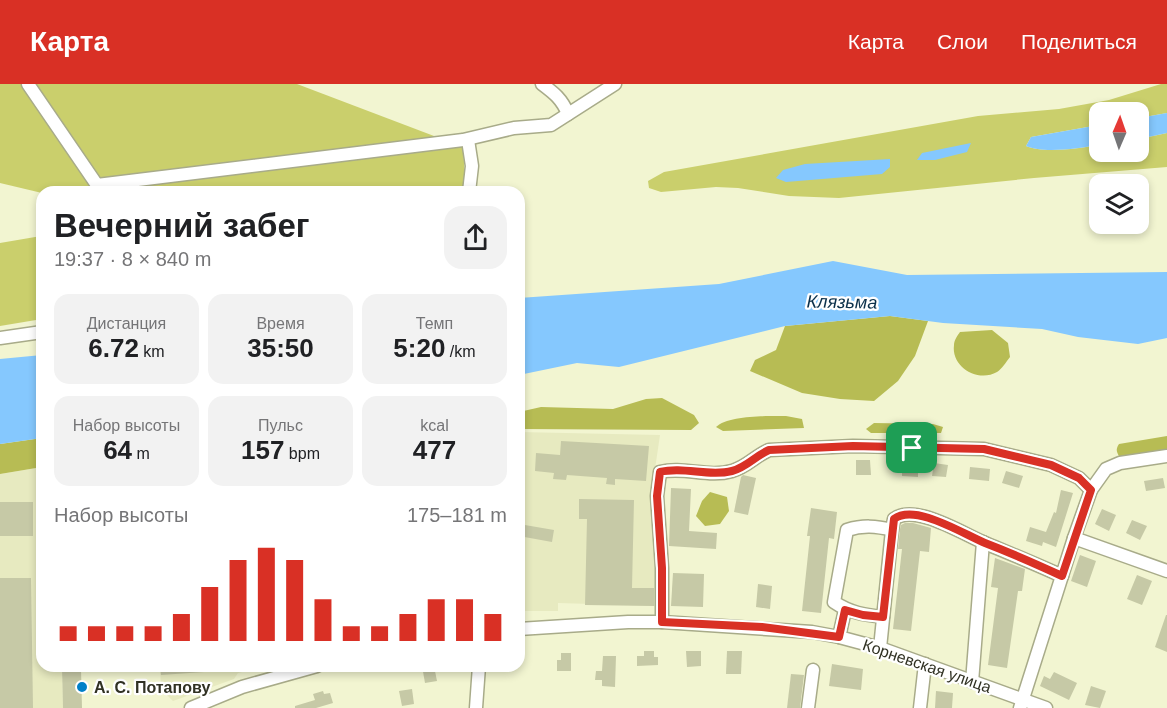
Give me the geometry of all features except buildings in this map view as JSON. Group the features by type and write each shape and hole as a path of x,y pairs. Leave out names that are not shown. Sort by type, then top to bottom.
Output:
{"street":[{"path":"28,84 96,186"},
{"path":"542,84 557,94 568,114"},
{"path":"112,186 466,140 514,128 551,125 615,84"},
{"path":"466,140 472,166 470,186"},
{"path":"0,338 36,333"},
{"path":"662,622 662,568 657,496 660,472 669,470 709,474 731,471 747,465 761,453 769,450 853,446 968,447 1051,465 1079,478 1091,490"},
{"path":"1022,704 1091,490 1106,469 1120,464 1167,456"},
{"path":"880,648 892,530 894,519 899,515 916,515 941,522 983,542 1022,556 1062,576"},
{"path":"883,617 845,610 834,602 847,530 874,526 892,530"},
{"path":"1074,538 1167,571"},
{"path":"972,682 983,542"},
{"path":"839,637 845,610"},
{"name":"Корневская улица","path":"525,629 662,622 762,627 839,637 925,664 1022,704 1046,708"},
{"path":"920,708 925,664"},
{"path":"808,708 813,670"},
{"path":"191,708 242,687 296,672"},
{"path":"476,708 479,672"}],"shaded area":[{"path":"525,432 660,435 655,469 653,517 657,606 558,603 558,611 525,611"},
{"path":"36,468 36,672 62,672 63,708 0,708 0,474"},
{"path":"160,672 243,672 238,673 234,679 173,701 161,689"}],"green space":[{"path":"0,84 297,84 463,147 466,186 36,186 36,192 0,183"},
{"path":"1167,84 1167,113 1149,116 1149,102 1098,102"},
{"path":"1089,104 1089,127 1031,137 1026,146 1042,150 1089,146 1089,162 1149,162 1149,137 1167,133 1167,167 839,198 789,196 738,188 716,187 661,192 649,188 648,181 664,172 978,116 1059,109"},
{"path":"36,237 36,320 0,326 0,243"},
{"path":"890,316 928,321 915,356 898,381 874,401 802,393 750,371 755,360 776,350 785,326"},
{"path":"992,330 1008,343 1010,357 999,371 990,375 982,376 967,371 961,366 954,353 957,336 960,332"},
{"path":"662,398 694,415 699,423 691,430 525,429 525,411 541,407 613,409 646,399"},
{"path":"786,416 802,419 804,428 723,431 716,427 739,418"},
{"path":"874,423 933,424 943,427 941,433 871,433 866,429"},
{"path":"1167,436 1167,451 1120,458 1117,453 1119,444"},
{"path":"36,439 36,468 0,474 0,444"},
{"path":"710,492 727,497 729,511 720,524 705,526 696,516 702,501"}],"water":[{"path":"1167,113 1167,133 1149,137 1149,116"},
{"path":"1089,127 1089,146 1042,150 1026,146 1031,137"},
{"path":"971,143 967,152 935,160 917,160 922,153"},
{"path":"890,159 890,167 882,174 786,182 776,178 783,170 805,164"},
{"name":"Клязьма","path":"833,261 907,275 1167,272 1167,338 1138,344 1078,337 1042,329 943,323 890,316 785,326 619,367 577,363 525,374 525,298 719,284"},
{"path":"36,356 36,439 0,444 0,359"}],"place":[{"name":"А. С. Потапову","path":"82,687"}],"route":[{"path":"853,446 912,448 984,449 1051,465 1079,478 1091,490 1062,576 1022,556 983,542 941,522 916,515 899,515 894,519 892,530 883,617 845,610 839,637 762,627 662,622 662,568 657,496 660,472 669,470 709,474 731,471 747,465 761,453 769,450 853,446"}]}
